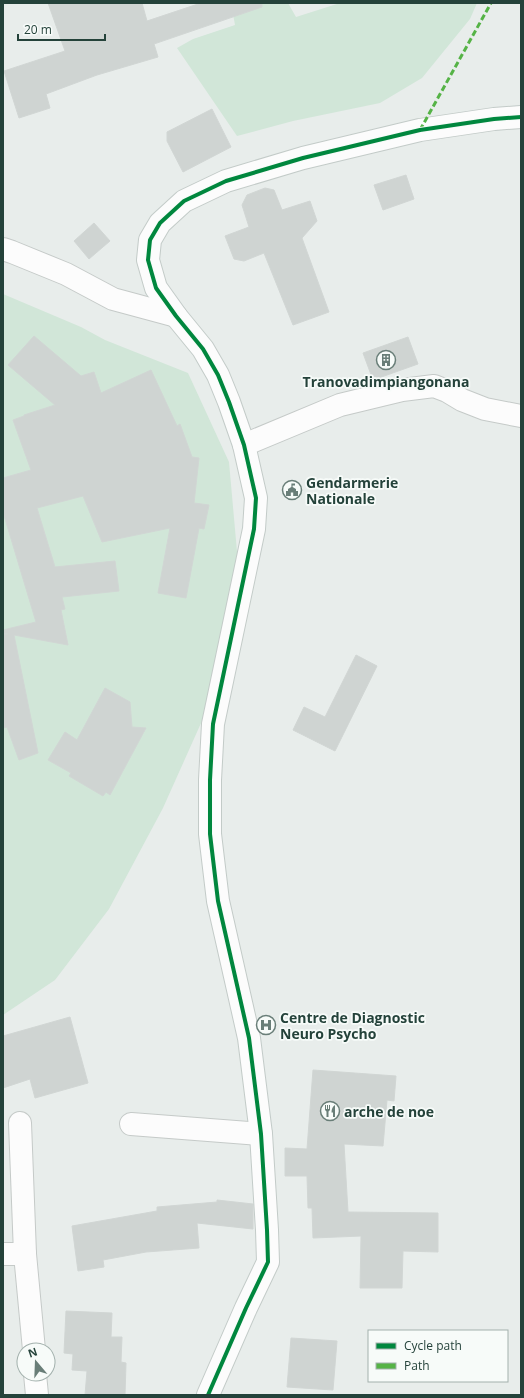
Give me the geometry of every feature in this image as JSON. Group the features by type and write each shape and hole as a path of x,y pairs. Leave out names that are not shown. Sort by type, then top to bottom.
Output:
{"street":[{"path":"208,1395 268,1262 261,1134 249,1038 218,901 210,834 210,780 213,724 254,529 256,498 244,445 218,375 203,349 176,316 156,288 148,260 150,240 160,223 184,201 226,181 303,158 420,130 494,119 521,117"},
{"path":"3,249 66,274 114,299 176,316"},
{"path":"244,445 340,405 402,390 434,386 447,391 462,400 486,409 521,416"},
{"path":"20,1123 25,1254 33,1342"},
{"path":"131,1124 261,1134"},
{"path":"3,1254 25,1254"},
{"path":"36,1382 37,1395"}],"green space":[{"path":"231,3 288,3 296,17 340,3 477,3 470,19 422,78 380,103 293,121 237,136 177,48 193,39 235,25"},
{"path":"3,294 81,327 105,340 188,373 229,462 239,574 210,703 163,808 109,909 55,980 3,1015"}],"building":[{"path":"48,3 142,3 147,21 201,3 262,3 262,7 154,44 158,57 97,75 46,94 50,108 19,118 4,71 65,51"},
{"path":"212,109 231,147 183,172 167,141 167,132"},
{"path":"406,175 414,199 383,210 374,185"},
{"path":"265,188 274,190 282,210 310,201 317,221 302,238 329,312 293,325 264,253 244,261 234,259 225,236 249,227 242,205 247,195"},
{"path":"94,223 110,241 89,259 74,241"},
{"path":"34,336 81,376 94,372 101,393 151,370 177,426 180,424 192,457 199,458 194,503 209,505 204,529 199,528 186,598 158,593 170,528 102,542 83,496 37,508 55,567 115,561 119,591 62,597 65,609 61,610 68,645 14,635 38,753 19,760 7,727 3,728 3,634 8,634 3,633 3,630 36,622 3,512 3,478 31,470 13,420 55,405 8,365"},
{"name":"Tranovadimpiangonana","path":"408,337 418,364 373,380 363,353"},
{"path":"356,655 377,666 335,751 293,730 304,707 325,717"},
{"path":"105,688 130,702 132,727 146,728 110,795 106,792 103,796 69,776 71,773 48,760 65,732 77,740"},
{"path":"70,1017 88,1083 35,1098 30,1079 3,1088 3,1036"},
{"path":"313,1070 396,1076 394,1101 387,1100 383,1146 344,1144 348,1212 438,1213 438,1252 403,1251 402,1288 360,1288 361,1236 313,1238 312,1208 308,1208 307,1176 285,1176 285,1148 307,1149"},
{"path":"217,1200 253,1204 253,1229 197,1223 199,1248 146,1252 103,1260 104,1267 78,1271 72,1226 157,1211 157,1207 217,1202"},
{"path":"66,1311 112,1313 111,1337 122,1337 121,1362 126,1363 125,1395 85,1395 87,1371 72,1370 73,1354 64,1353"},
{"path":"291,1338 337,1341 333,1390 287,1387"}],"marked path":[{"path":"420,130 491,3"}],"cycle path":[{"path":"208,1395 268,1262 261,1134 249,1038 218,901 210,834 210,780 213,724 254,529 256,498 244,445 218,375 203,349 176,316 156,288 148,260 150,240 160,223 184,201 226,181 303,158 420,130 494,119 521,117"}],"place":[{"name":"Tranovadimpiangonana","path":"386,360"},
{"name":"Gendarmerie Nationale","path":"292,490"},
{"name":"Centre de Diagnostic Neuro Psycho","path":"266,1025"},
{"name":"arche de noe","path":"330,1111"}]}
